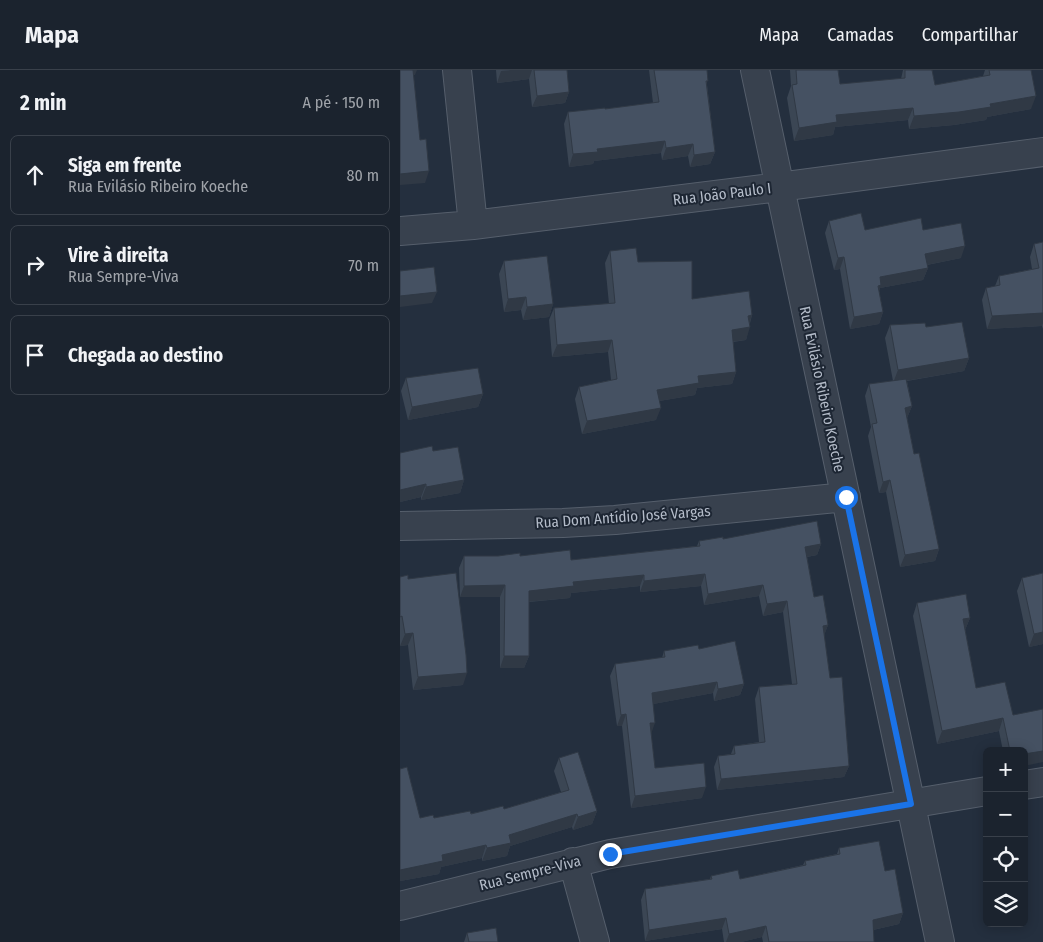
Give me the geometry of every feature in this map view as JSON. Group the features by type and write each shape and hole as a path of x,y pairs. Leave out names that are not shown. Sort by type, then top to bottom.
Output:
{"street":[{"path":"457,70 473,225"},
{"name":"Rua Evilásio Ribeiro Koeche","path":"754,70 940,942"},
{"name":"Rua João Paulo I","path":"400,230 473,225 1043,152"},
{"name":"Rua Dom Antídio José Vargas","path":"400,526 563,523 615,520 846,497"},
{"path":"1028,784 1043,782"},
{"name":"Rua Sempre-Viva","path":"400,906 610,854 983,792"},
{"path":"573,862 595,942"}],"building":[{"path":"400,70 413,70 420,140 426,139 429,171 400,174"},
{"path":"534,70 567,70 569,92 537,96"},
{"path":"654,70 707,70 708,81 706,81 715,152 694,155 693,144 666,148 665,141 597,149 598,152 573,154 568,112 659,102"},
{"path":"796,70 838,70 840,84 905,78 905,70 932,70 935,85 990,75 989,70 1031,70 1036,96 990,104 991,107 959,112 914,116 913,108 836,115 837,122 799,128 792,85 797,84"},
{"path":"861,213 865,230 921,218 923,230 961,223 965,246 925,254 928,268 880,277 881,285 878,286 883,312 854,317 844,257 838,258 829,221"},
{"path":"1043,242 1043,313 992,316 986,288 1000,285 999,276 1039,268 1034,244"},
{"path":"636,248 638,262 692,261 692,299 749,291 752,315 748,316 750,327 732,330 736,372 698,376 699,383 657,390 661,408 587,421 579,387 617,379 612,340 557,345 554,308 615,303 610,251"},
{"path":"547,256 553,304 527,307 526,297 508,299 504,261"},
{"path":"434,267 437,292 400,296 400,271"},
{"path":"962,322 969,358 898,370 890,325 925,323 926,327"},
{"path":"478,368 483,394 412,407 406,378"},
{"path":"906,379 912,406 905,408 914,454 919,453 939,549 905,555 890,480 883,482 872,424 877,423 869,384"},
{"path":"432,446 433,451 458,447 464,480 426,487 426,484 400,490 400,453"},
{"path":"817,521 821,544 805,547 814,597 823,595 828,625 823,626 830,678 842,677 849,766 721,779 718,756 735,754 734,746 765,742 759,687 797,684 787,601 767,604 763,585 708,594 705,574 644,581 644,575 573,582 574,586 529,591 529,656 504,656 505,585 464,586 464,556 498,556 520,553 520,556 570,550 571,560 700,546 699,541 723,537 723,539"},
{"path":"456,573 467,673 418,677 413,633 405,634 402,616 400,617 400,577 408,575 408,579"},
{"path":"1043,573 1043,632 1034,634 1022,578"},
{"path":"966,594 970,618 963,619 976,688 1005,682 1013,715 1043,709 1043,751 1028,753 1028,747 1009,747 1003,718 942,731 917,603"},
{"path":"735,641 744,684 718,689 717,682 652,693 655,723 650,723 655,768 704,763 706,787 635,796 626,714 621,715 615,664 665,657 664,651 698,645 699,649"},
{"path":"578,752 597,811 578,817 577,814 509,835 511,843 487,848 486,845 442,855 443,861 400,870 400,769 407,767 420,818 433,815 434,818 470,811 471,814 503,806 504,809 569,790 559,758"},
{"path":"879,841 885,871 895,869 903,913 873,920 874,942 769,942 766,926 729,934 726,918 649,930 645,889 712,879 711,876 738,870 740,879 806,865 805,861 840,854 839,848"},
{"path":"496,928 498,942 469,942 467,933"}],"route":[{"path":"610,854 911,804 846,497"}]}
